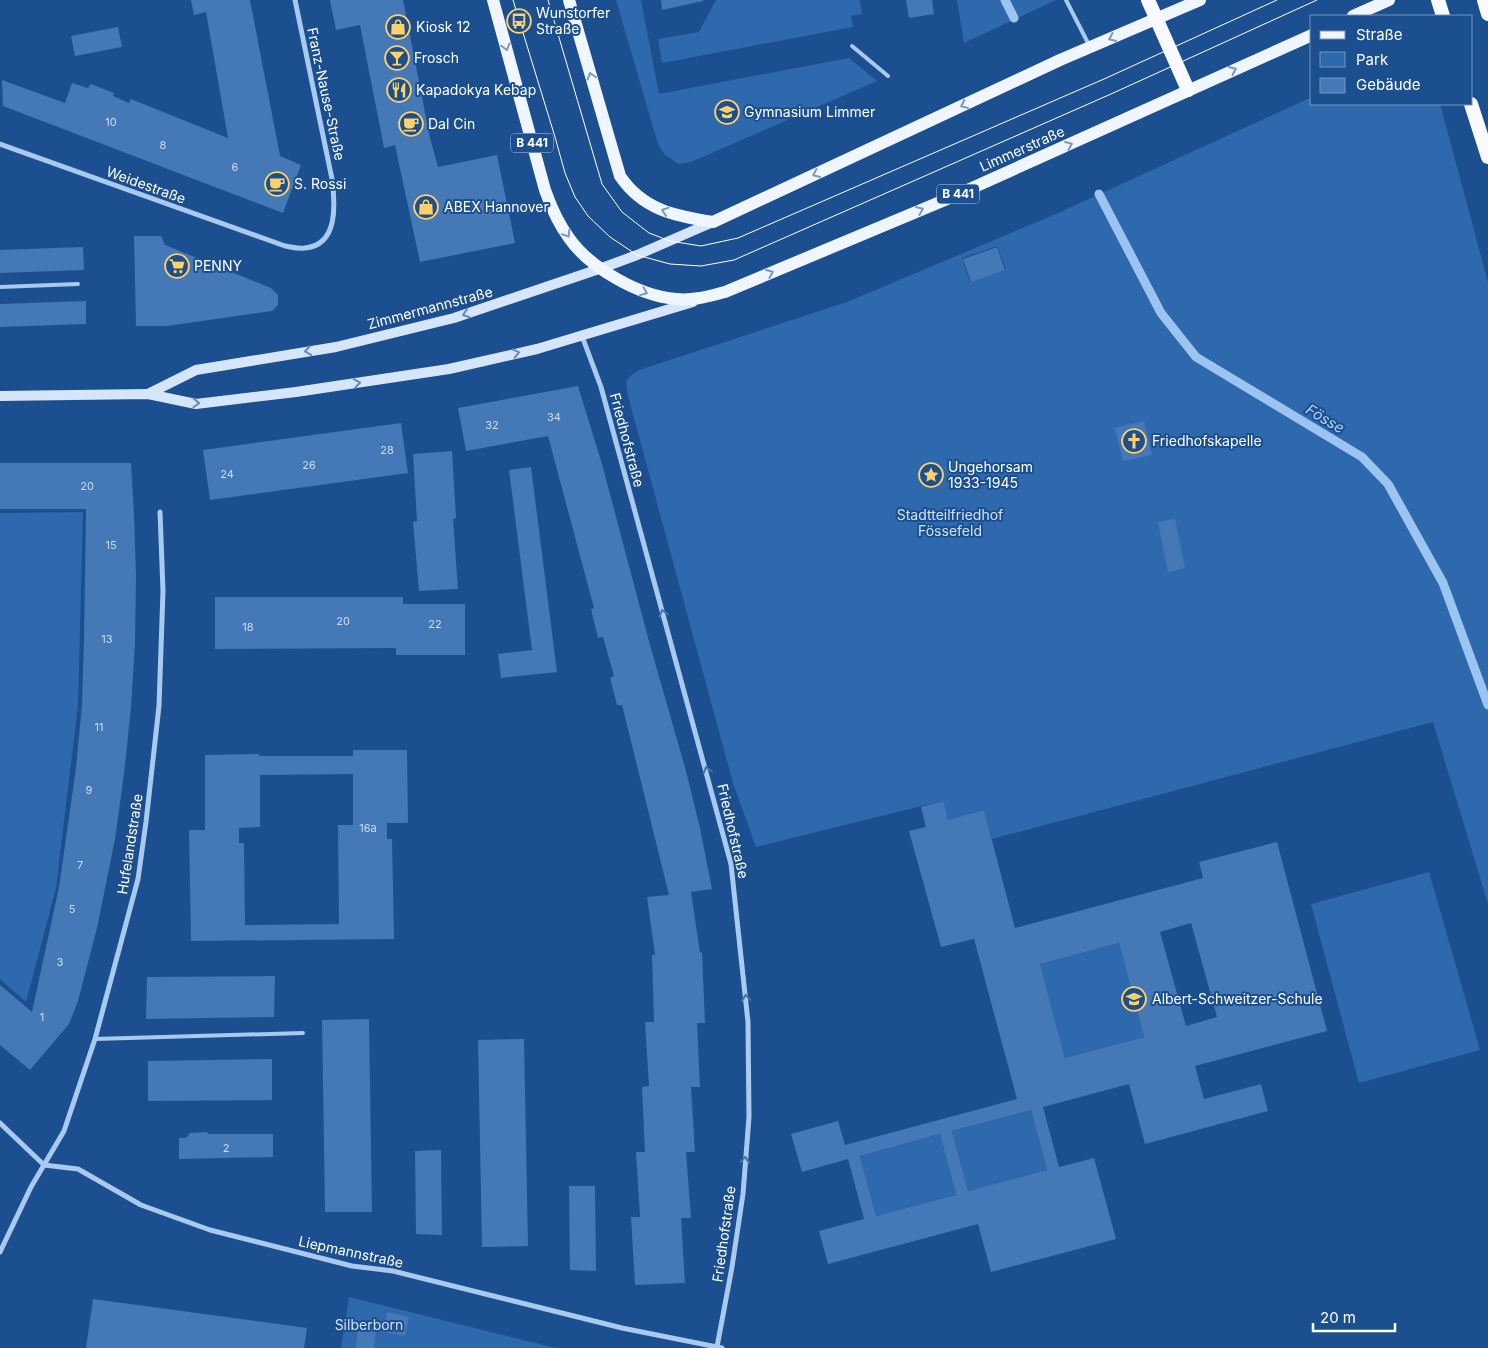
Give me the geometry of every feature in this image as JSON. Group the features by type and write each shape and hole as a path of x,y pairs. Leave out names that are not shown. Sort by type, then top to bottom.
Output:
{"highway":[{"path":"1148,0 1188,90"},
{"path":"1438,0 1443,15"},
{"path":"1484,0 1488,14"},
{"path":"1471,105 1488,157"}],"main road":[{"name":"B 441","path":"493,0 551,208 568,238 602,268"},
{"path":"569,0 620,176 628,187 656,209 713,222 1090,47 1200,0"},
{"path":"1355,15 1389,0"},
{"name":"Limmerstraße","path":"602,268 631,286 677,300 701,298 725,292 952,197 1310,36"},
{"name":"Zimmermannstraße","path":"148,394 196,370 336,347 454,318 602,268 713,222"},
{"name":"Zimmermannstraße","path":"0,396 148,394 196,404 296,392 449,369 537,349 725,292"}],"street":[{"name":"Franz-Nause-Straße","path":"285,246 306,248 318,244 329,230 335,214 332,179 295,0"},
{"name":"Weidestraße","path":"0,144 285,246"},
{"name":"Friedhofstraße","path":"582,336 601,387 731,864 748,1022 749,1116 743,1194 719,1347"},
{"name":"Hufelandstraße","path":"0,1252 15,1217 64,1131 95,1039 138,879 159,706 162,591 160,512"},
{"path":"0,1124 44,1165"},
{"name":"Liepmannstraße","path":"44,1165 78,1169 141,1205 210,1230 352,1266 393,1271 622,1328 719,1347"}],"lane":[{"path":"1066,0 1090,47"},
{"path":"852,46 888,76"},
{"path":"0,287 78,284"},
{"path":"95,1039 303,1033"}],"green space":[{"path":"616,0 641,0 659,94 849,58 877,81 691,162 679,164 665,155 658,144"},
{"path":"716,0 860,0 862,14 851,16 853,27 662,63 658,39 699,32"},
{"path":"957,0 1056,0 964,43"},
{"name":"Stadtteilfriedhof Fössefeld","path":"1310,98 1310,105 1440,105 1488,282 1488,904 1433,722 992,839 984,810 948,820 942,801 756,847 733,783 628,396 626,382 630,376 639,370 847,302 1056,214","holes":["997,246 1006,269 970,282 962,258"]},
{"path":"83,512 78,705 56,888 26,1002 0,979 0,513"},
{"path":"1429,872 1480,1050 1359,1083 1311,904"},
{"path":"1119,943 1144,1037 1065,1058 1040,964"},
{"path":"1031,1110 1047,1170 968,1191 952,1131"},
{"path":"940,1134 956,1195 876,1216 860,1156"},
{"name":"Silberborn","path":"349,1297 556,1348 341,1348"}],"building":[{"path":"191,0 250,0 280,156 301,165 283,213 3,106 2,80 65,103 72,83 88,88 91,84 114,93 113,96 129,103 131,99 228,138 206,12 194,15"},
{"path":"330,0 403,0 430,138 438,167 497,155 515,243 420,262 395,145 384,148 360,25 336,30"},
{"path":"661,0 703,0 703,1 662,10"},
{"path":"906,0 932,0 934,14 909,18"},
{"path":"118,27 122,47 75,56 71,36"},
{"name":"PENNY","path":"134,236 161,236 165,245 271,288 278,295 278,305 272,311 167,326 136,326"},
{"path":"83,247 84,270 0,273 0,250"},
{"path":"997,247 1005,270 971,282 963,259"},
{"path":"86,301 86,324 0,327 0,304"},
{"path":"578,386 602,464 686,771 712,889 691,892 700,953 702,952 705,1023 697,1023 700,1087 691,1087 695,1152 686,1152 691,1218 681,1218 685,1283 635,1285 631,1217 640,1217 636,1152 645,1152 642,1087 649,1086 645,1022 654,1022 652,955 655,955 647,897 669,895 622,705 617,705 610,678 614,676 603,637 598,638 591,609 594,608 548,436 466,451 458,408"},
{"name":"Friedhofskapelle","path":"1144,421 1152,455 1123,461 1115,428"},
{"path":"401,423 408,473 210,500 203,450"},
{"path":"452,451 456,518 453,519 458,589 419,591 413,522 417,521 413,454"},
{"path":"0,463 131,463 134,514 136,575 135,643 131,707 115,839 97,928 78,1001 69,1024 30,1070 0,1045 0,985 32,1012 59,887 76,768 82,705 86,509 0,509"},
{"path":"531,467 557,672 501,678 498,654 532,650 509,470"},
{"path":"1175,519 1185,568 1168,572 1158,522"},
{"path":"215,597 403,597 403,604 465,604 465,655 396,655 396,648 215,649"},
{"path":"353,750 407,750 408,823 387,823 387,839 392,839 394,939 191,941 189,830 205,830 205,755 353,756","holes":["353,774 353,825 338,825 339,924 245,925 244,843 239,843 239,828 260,827 260,775"]},
{"path":"943,801 948,820 984,810 1015,928 1203,878 1199,862 1277,842 1327,1031 1195,1066 1204,1099 1261,1084 1268,1111 1145,1144 1129,1084 1043,1107 1059,1167 1094,1158 1116,1239 991,1272 978,1224 828,1264 819,1231 864,1219 848,1159 802,1172 791,1134 838,1121 845,1145 1017,1099 974,939 941,947 909,831 926,827 921,807","holes":["1191,923 1217,1017 1186,1026 1160,932","1119,943 1144,1037 1065,1058 1040,964","1031,1110 1047,1170 968,1191 952,1131","940,1134 956,1195 876,1216 860,1156"]},
{"path":"275,976 274,1017 146,1019 147,977"},
{"path":"369,1019 372,1212 325,1212 322,1020"},
{"path":"524,1039 528,1246 482,1247 478,1040"},
{"path":"272,1059 272,1100 148,1101 148,1061"},
{"path":"207,1132 208,1134 273,1134 273,1157 179,1159 179,1138 186,1138 190,1133"},
{"path":"441,1150 442,1235 416,1234 415,1151"},
{"path":"569,1186 595,1186 596,1271 570,1270"},
{"path":"93,1299 307,1328 304,1348 86,1348"},
{"path":"387,1312 409,1317 405,1336 383,1332"},
{"path":"358,1326 376,1328 374,1348 356,1348"}],"waterway":[{"name":"Fösse","path":"1005,0 1014,18"},
{"name":"Fösse","path":"1099,194 1161,313 1196,357 1362,457 1388,484 1443,583 1488,705"}],"tram line":[{"path":"513,0 565,173 575,197 588,216 610,237 637,255 670,264 701,266 734,260 1111,94 1317,0"},
{"path":"548,0 602,184 622,212 649,233 670,241 701,246 738,238 1104,79 1277,0"}],"place":[{"name":"Wunstorfer Straße","path":"519,21"},
{"name":"Kiosk 12","path":"398,27"},
{"name":"Frosch","path":"397,58"},
{"name":"Kapadokya Kebap","path":"399,90"},
{"name":"Gymnasium Limmer","path":"727,112"},
{"name":"Dal Cin","path":"411,124"},
{"name":"S. Rossi","path":"277,184"},
{"name":"ABEX Hannover","path":"426,207"},
{"name":"PENNY","path":"177,266"},
{"name":"Friedhofskapelle","path":"1134,441"},
{"name":"Ungehorsam 1933-1945","path":"931,475"},
{"name":"Albert-Schweitzer-Schule","path":"1134,999"}]}
